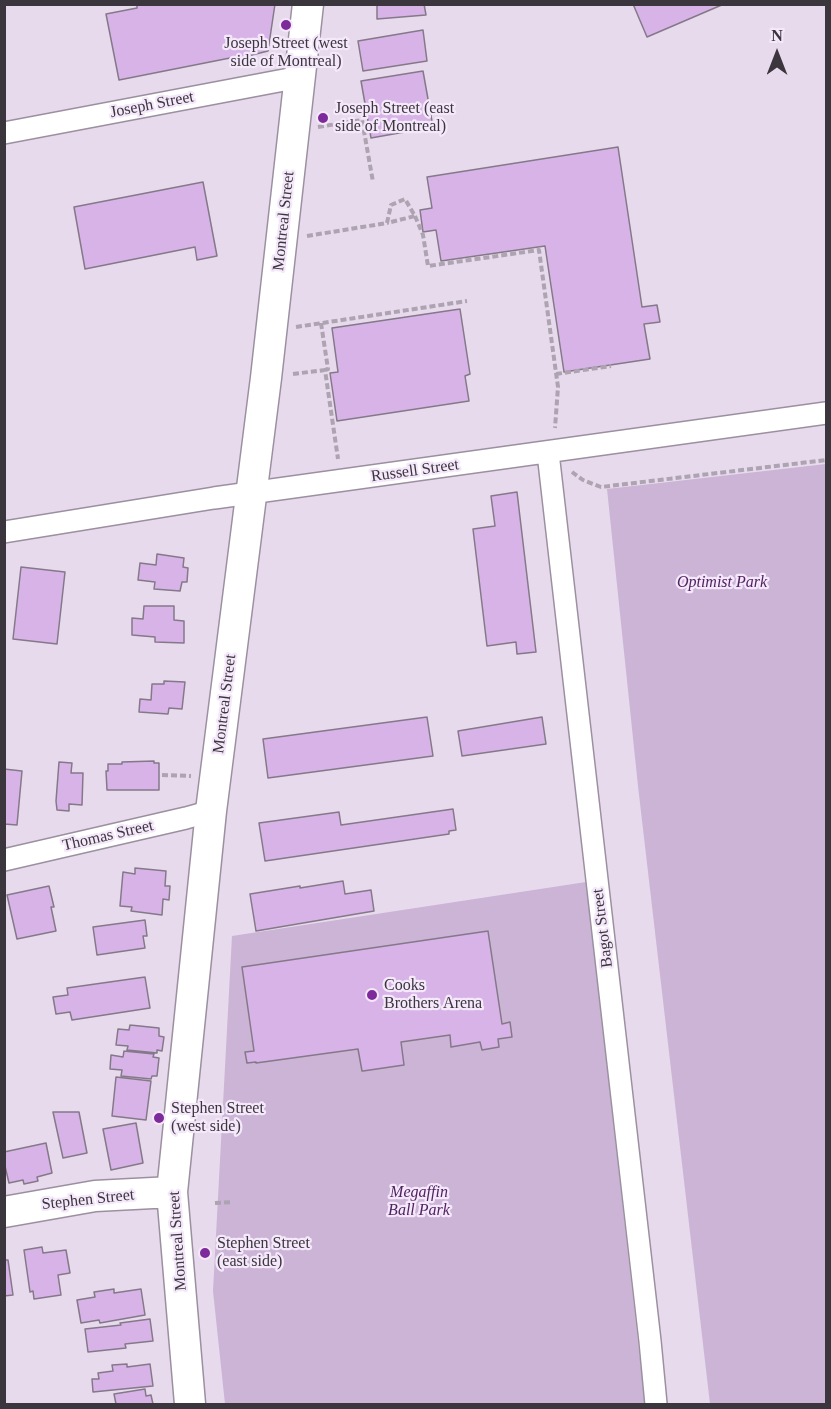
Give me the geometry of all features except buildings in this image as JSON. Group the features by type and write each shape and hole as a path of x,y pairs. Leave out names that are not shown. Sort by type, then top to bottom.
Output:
{"main road":[{"name":"Montreal Street","path":"190,1404 172,1192 211,811 272,330 308,4"},
{"name":"Stephen Street","path":"4,1212 95,1196 172,1192"}],"street":[{"name":"Joseph Street","path":"4,133 300,77"},
{"name":"Russell Street","path":"4,531 214,498 826,413"},
{"name":"Bagot Street","path":"551,452 656,1404"},
{"name":"Thomas Street","path":"4,860 211,811"}],"path":[{"path":"294,132 362,120 373,182"},
{"path":"387,223 391,205 405,199 423,235 428,266 539,250 558,387 551,452 583,480 601,487 826,460"},
{"path":"282,239 387,223 415,216"},
{"path":"272,330 467,302"},
{"path":"321,323 328,369 325,370 341,481"},
{"path":"556,374 611,366"},
{"path":"162,775 193,776"},
{"path":"215,1203 233,1202"}],"green space":[{"name":"Optimist Park","path":"826,464 826,1404 710,1404 638,786 607,489"},
{"name":"Megaffin Ball Park","path":"586,882 645,1404 225,1404 213,1291 232,936"}],"place":[{"name":"Joseph Street (west side of Montreal)","path":"286,25"},
{"name":"Joseph Street (east side of Montreal)","path":"323,118"},
{"name":"Cooks Brothers Arena","path":"372,995"},
{"name":"Stephen Street (west side)","path":"159,1118"},
{"name":"Stephen Street (east side)","path":"205,1253"}]}
